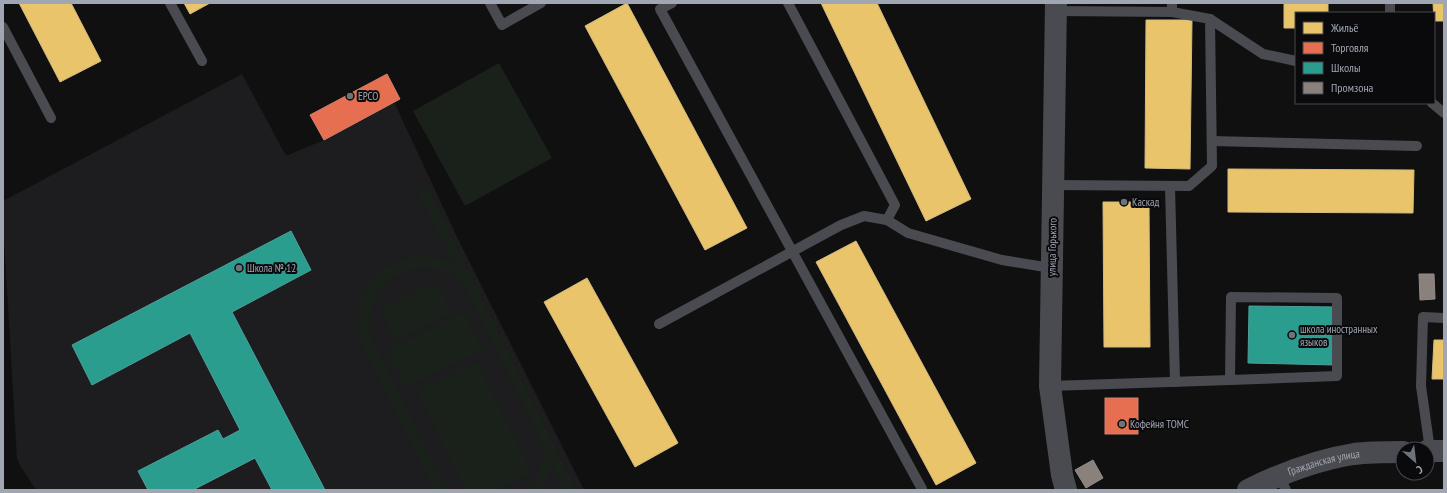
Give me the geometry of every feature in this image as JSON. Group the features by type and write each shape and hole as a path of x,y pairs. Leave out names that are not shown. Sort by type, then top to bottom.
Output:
{"street":[{"name":"улица Горького","path":"1056,7 1050,386 1062,475 1066,490"},
{"name":"Гражданская улица","path":"1248,490 1283,483 1317,462 1336,457 1374,452 1395,452"}],"lane":[{"path":"170,3 202,61"},
{"path":"490,3 502,25 541,3"},
{"path":"672,3 660,9 791,252 922,489"},
{"path":"788,3 895,205 888,220"},
{"path":"1056,7 1172,8 1210,19 1262,54 1295,61"},
{"path":"1053,185 1189,186 1212,166 1210,19"},
{"path":"3,27 51,118"},
{"path":"1433,104 1444,113"},
{"path":"1212,140 1417,146"},
{"path":"1170,186 1175,382"},
{"path":"659,324 841,225 864,216 888,220 908,233 1002,260 1051,268"},
{"path":"1050,386 1175,382 1230,380 1337,376 1337,298 1231,297 1230,380"},
{"path":"1432,441 1421,386 1423,317 1444,318"}],"shaded area":[{"path":"499,63 552,158 465,206 413,111"},
{"name":"Школа № 12","path":"242,74 286,156 324,140 394,102 457,237 584,490 36,490 17,459 3,201"},
{"path":"427,186 576,490 564,490 552,464 550,472 541,490 528,490 540,467 542,455 541,441 466,288 450,275 438,270 416,269 405,272 396,277 387,283 374,301 370,324 371,334 378,351 443,484 448,490 435,490 367,356 359,329 359,307 369,285 378,275 399,261 411,257 432,257 454,263 417,191"},
{"path":"436,281 452,312 395,340 380,309"},
{"path":"464,312 483,350 405,388 386,350"},
{"path":"477,361 532,473 498,490 465,490 417,391"}],"building: Жильё":[{"path":"19,3 71,3 101,61 60,82"},
{"path":"184,3 210,3 190,14"},
{"path":"627,3 747,228 705,250 585,26"},
{"path":"821,3 877,3 971,199 926,221"},
{"path":"1284,3 1328,3 1328,12 1295,12 1295,28 1284,28"},
{"path":"1433,3 1444,3 1444,21 1435,21 1435,12 1434,12"},
{"path":"1146,20 1192,20 1190,169 1145,168"},
{"path":"1228,169 1414,170 1413,213 1228,212"},
{"path":"1103,202 1149,202 1150,347 1104,347"},
{"path":"856,241 976,463 936,485 816,262"},
{"path":"587,278 678,443 635,467 544,302"},
{"path":"1434,340 1444,340 1444,379 1432,379"}],"building: Торговля":[{"path":"387,74 400,99 324,140 310,115"},
{"name":"Кофейня ТОМС","path":"1105,398 1138,398 1138,434 1105,434"}],"building: Школы":[{"path":"291,231 311,270 232,312 325,490 272,490 255,458 193,490 148,490 138,471 218,430 223,439 240,430 190,333 92,385 72,345"},
{"name":"школа иностранных языков","path":"1249,306 1337,307 1335,365 1248,363"}],"building: Промзона":[{"path":"1419,274 1434,274 1435,299 1420,300"},
{"path":"1093,460 1103,478 1086,488 1075,470"}],"place":[{"name":"ЕРСО","path":"350,96"},
{"name":"Каскад","path":"1124,202"},
{"name":"Школа № 12","path":"239,268"},
{"name":"школа иностранных языков","path":"1292,335"},
{"name":"Кофейня ТОМС","path":"1122,424"}]}
